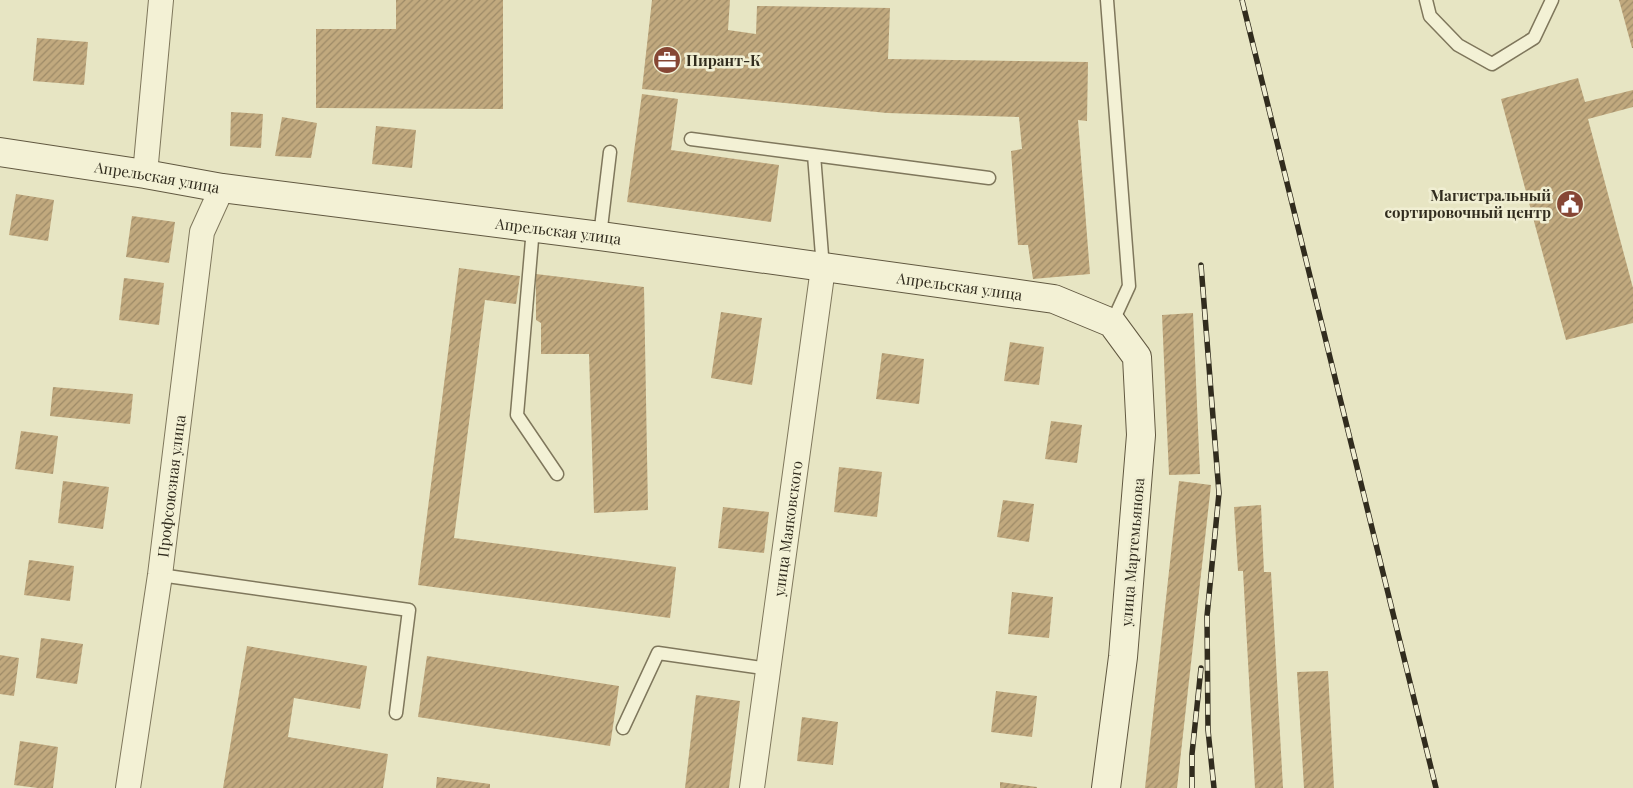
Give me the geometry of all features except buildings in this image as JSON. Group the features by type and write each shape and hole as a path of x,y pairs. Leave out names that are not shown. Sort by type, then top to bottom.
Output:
{"street":[{"path":"145,174 161,0"},
{"name":"Апрельская улица","path":"0,152 222,188 600,236 823,268 1054,298 1112,323"},
{"name":"Профсоюзная улица","path":"128,788 160,575 202,232 222,188"},
{"name":"улица Маяковского","path":"752,788 823,268"},
{"name":"улица Мартемьянова","path":"1106,788 1123,657 1142,435 1137,357 1112,323"}],"lane":[{"path":"1107,0 1129,286 1112,323"},
{"path":"1426,0 1430,16 1458,45 1492,64 1534,38 1552,0"},
{"path":"691,140 988,178"},
{"path":"600,236 610,152"},
{"path":"814,155 823,268"},
{"path":"533,228 517,415 557,474"},
{"path":"160,575 409,610 396,713"},
{"path":"624,728 658,653 769,669"}],"railway":[{"path":"1242,0 1436,788"},
{"path":"1201,265 1219,493 1207,616 1208,730 1214,788"},
{"path":"1192,788 1192,754 1201,668"}],"place":[{"name":"Пирант-К","path":"667,60"},
{"name":"Магистральный сортировочный центр","path":"1570,204"}]}
